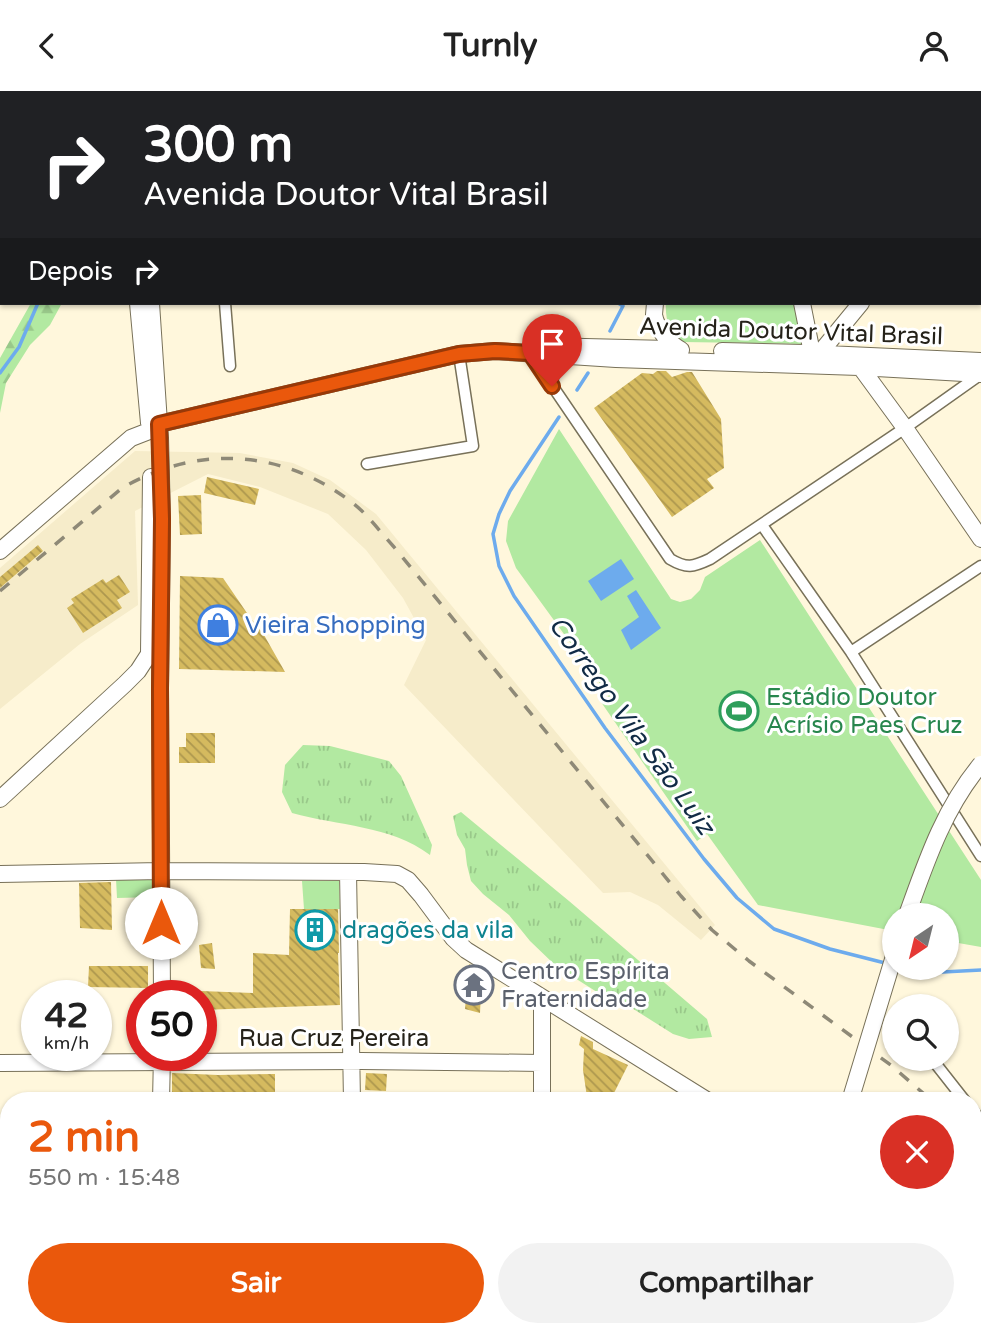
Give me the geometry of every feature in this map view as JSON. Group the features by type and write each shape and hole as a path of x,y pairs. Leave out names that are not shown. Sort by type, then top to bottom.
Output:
{"main road":[{"path":"0,799 125,684 149,655 151,447 156,431 138,305"},
{"path":"151,305 162,519 162,980"},
{"path":"655,305 654,315 662,332 681,350"},
{"path":"819,359 824,348 859,305"},
{"path":"804,310 815,326 823,330 843,326"},
{"path":"804,310 819,359"},
{"name":"Avenida Doutor Vital Brasil","path":"574,353 598,347 681,350 856,361 981,374"},
{"path":"0,551 131,438 459,354 495,351 574,353"},
{"name":"Avenida Doutor Vital Brasil","path":"574,353 617,359 819,359"},
{"path":"856,361 981,539"},
{"name":"Avenida Doutor Vital Brasil","path":"856,361 981,361"},
{"path":"125,684 143,682 160,688"},
{"path":"911,903 928,856 959,793 981,764"},
{"path":"0,874 161,871 397,874 408,880 460,944 693,1092"},
{"path":"348,872 352,1092"},
{"path":"853,1092 887,980"},
{"path":"542,998 542,1092"},
{"name":"Rua Cruz Pereira","path":"0,1063 126,1059"},
{"name":"Rua Cruz Pereira","path":"217,1059 542,1063"},
{"path":"161,1092 162,1071"}],"street":[{"path":"225,305 230,366"},
{"path":"530,353 670,559 683,566 696,565 709,559 762,525 981,374"},
{"path":"552,386 554,374 574,353"},
{"path":"367,464 473,446 459,354"},
{"path":"762,525 851,652 981,856"},
{"path":"851,652 981,566"},
{"path":"941,1071 958,1092"}],"shaded area":[{"path":"135,451 240,453 293,463 330,480 376,514 715,925 701,940 658,905 630,892 603,893 404,685 426,640 403,598 366,550 328,514 260,487 208,474 135,511 138,605 80,644 0,709 0,568"}],"green space":[{"path":"30,305 61,305 50,325 30,345 6,383 0,413 0,358"},
{"path":"666,305 800,305 803,344 683,342 674,334 666,315"},
{"path":"559,429 671,599 680,602 691,599 700,590 705,577 760,540 981,880 981,947 959,943 959,903 882,903 882,929 758,905 707,834 697,841 601,702 609,696 516,568 506,541 508,521"},
{"path":"303,745 330,746 389,761 401,776 432,845 430,855 414,845 381,832 292,813 282,792 285,765"},
{"path":"461,812 707,1019 712,1037 689,1039 673,1034 616,998 600,994 556,966 530,941 509,915 471,881 465,849 457,835 453,816"},
{"path":"155,878 155,897 117,898 116,879"},
{"path":"302,881 339,881 340,909 304,909"}],"water":[{"path":"621,559 634,579 601,601 588,581"},
{"path":"636,590 661,628 631,650 621,630 639,617 627,596"}],"building":[{"path":"666,371 672,377 692,372 721,419 724,468 707,479 714,488 672,517 594,408 642,373 653,374"},
{"path":"207,477 259,489 255,505 204,493"},
{"path":"201,495 202,534 180,535 178,496"},
{"path":"38,545 43,551 0,588 0,577"},
{"path":"119,575 130,592 117,600 122,608 83,633 67,608 74,603 71,599 103,579 106,583"},
{"name":"Vieira Shopping","path":"180,576 223,578 264,635 285,672 179,669"},
{"path":"186,733 215,733 215,763 179,763 179,747 186,747"},
{"path":"111,882 112,930 80,928 79,883"},
{"path":"290,909 338,909 340,1005 217,1009 217,992 253,993 253,953 289,955"},
{"path":"212,943 215,969 201,968 199,945"},
{"name":"Centro Espírita Fraternidade","path":"469,964 482,972 480,1013 465,1009"},
{"path":"89,966 148,966 148,980 126,980 126,988 112,987 112,980 88,980"},
{"path":"581,1036 593,1042 593,1049 628,1065 614,1092 586,1092 583,1070 584,1049 579,1045"},
{"path":"172,1073 275,1074 275,1092 172,1092"},
{"path":"366,1073 387,1074 386,1091 365,1090"}],"waterway":[{"path":"0,373 19,347 37,305"},
{"name":"Corrego Vila São Luiz","path":"610,331 621,305"},
{"name":"Corrego Vila São Luiz","path":"577,390 588,373"},
{"name":"Corrego Vila São Luiz","path":"559,417 510,491 493,534 499,566 514,596 605,728 704,859 737,898 774,929 830,949 882,962"},
{"name":"Corrego Vila São Luiz","path":"959,971 981,970"}],"railway":[{"path":"0,591 122,488 180,464 210,459 270,463 299,472 327,486 354,504 375,525 712,930 749,961 892,1066 922,1092"}],"place":[{"name":"Vieira Shopping","path":"218,625"},
{"name":"Estádio Doutor Acrísio Paes Cruz","path":"739,711"},
{"name":"dragões da vila","path":"315,930"},
{"name":"Centro Espírita Fraternidade","path":"474,985"}],"route":[{"path":"161,923 162,519 159,424 459,354 495,351 530,353 552,386"}]}
